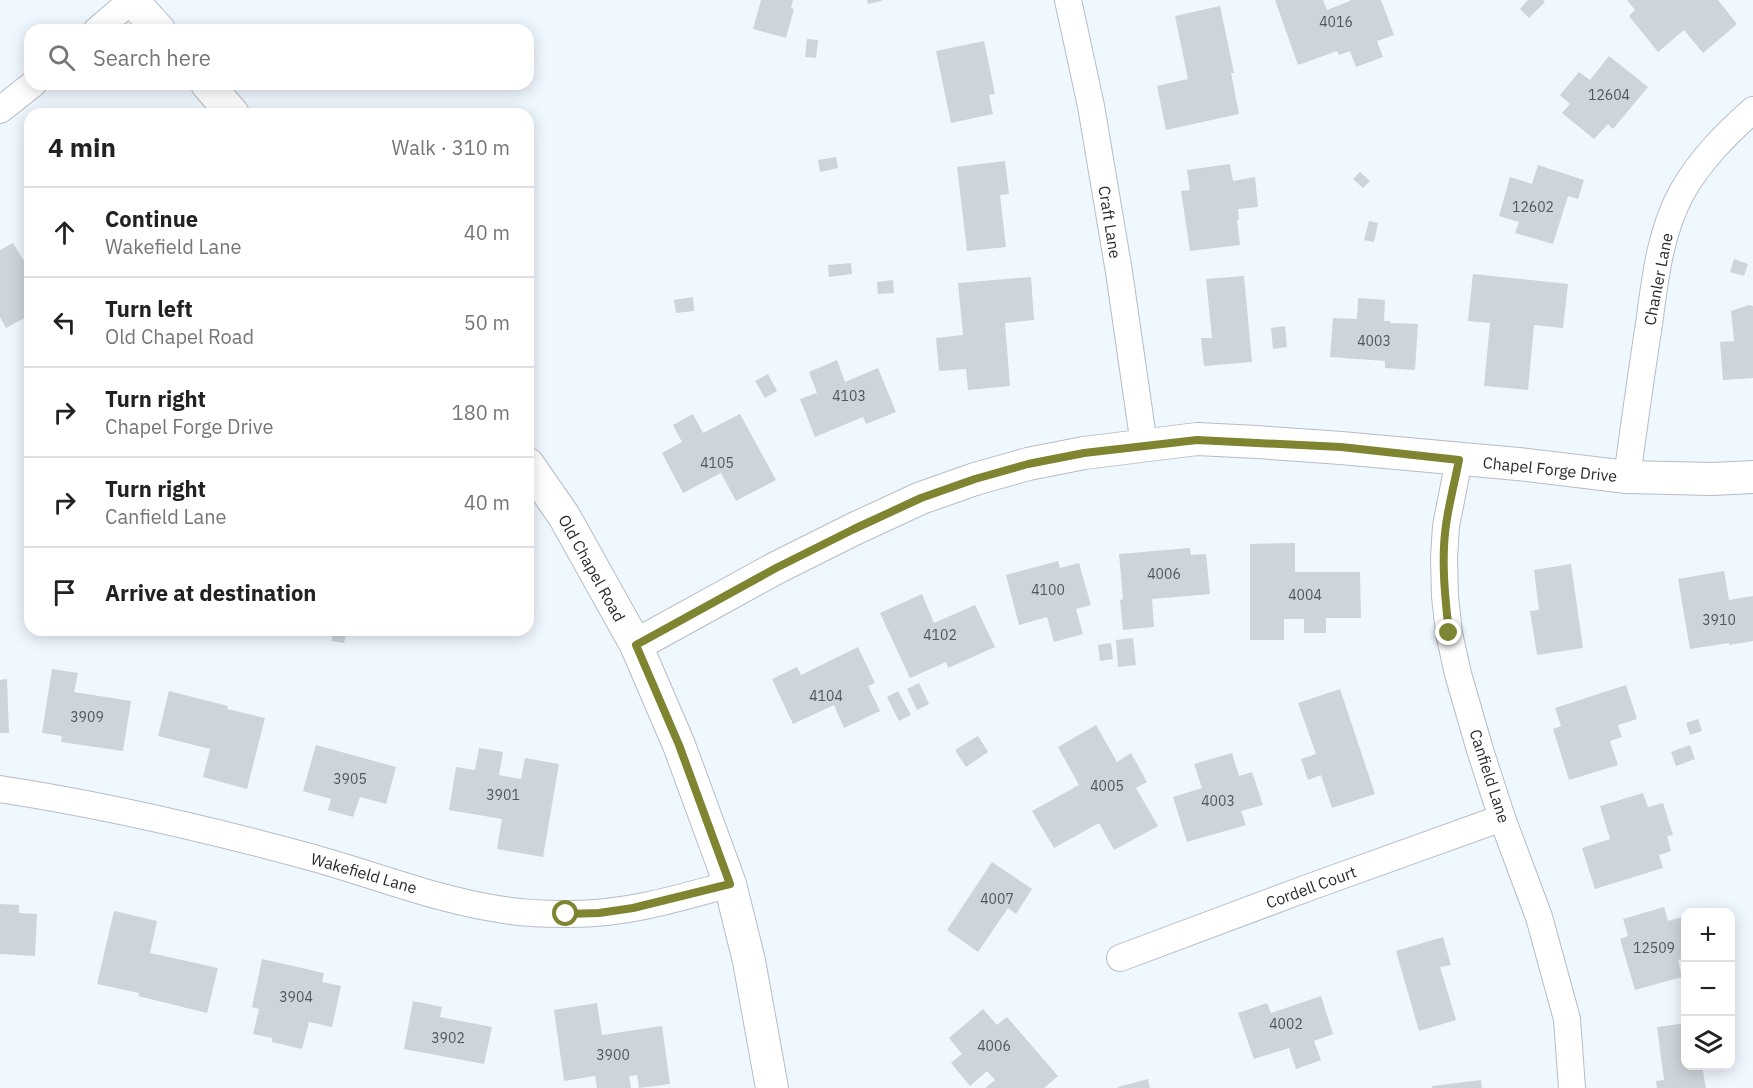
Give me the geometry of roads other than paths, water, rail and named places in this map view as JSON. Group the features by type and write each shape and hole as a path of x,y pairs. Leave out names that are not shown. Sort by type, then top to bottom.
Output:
{"street":[{"path":"104,24 132,0 154,24"},
{"name":"Craft Lane","path":"1068,0 1091,106 1119,272 1144,445"},
{"path":"0,110 25,90"},
{"path":"212,90 228,108"},
{"name":"Chanler Lane","path":"1627,477 1656,278 1671,217 1682,193 1719,140 1753,110"},
{"name":"Chapel Forge Drive","path":"636,645 776,568 921,498 1028,464 1084,453 1197,440 1257,442 1341,447 1627,477 1713,479 1753,477"},
{"name":"Canfield Lane","path":"1459,460 1446,526 1445,596 1449,633 1458,674 1502,818 1539,917 1567,1019 1572,1088"},
{"name":"Old Chapel Road","path":"534,473 564,516 636,645 679,745 730,884 750,961 772,1088"},
{"name":"Wakefield Lane","path":"0,789 147,815 311,857 499,910 566,914 599,913 633,908 730,884"},
{"name":"Cordell Court","path":"1120,958 1502,818"}]}
